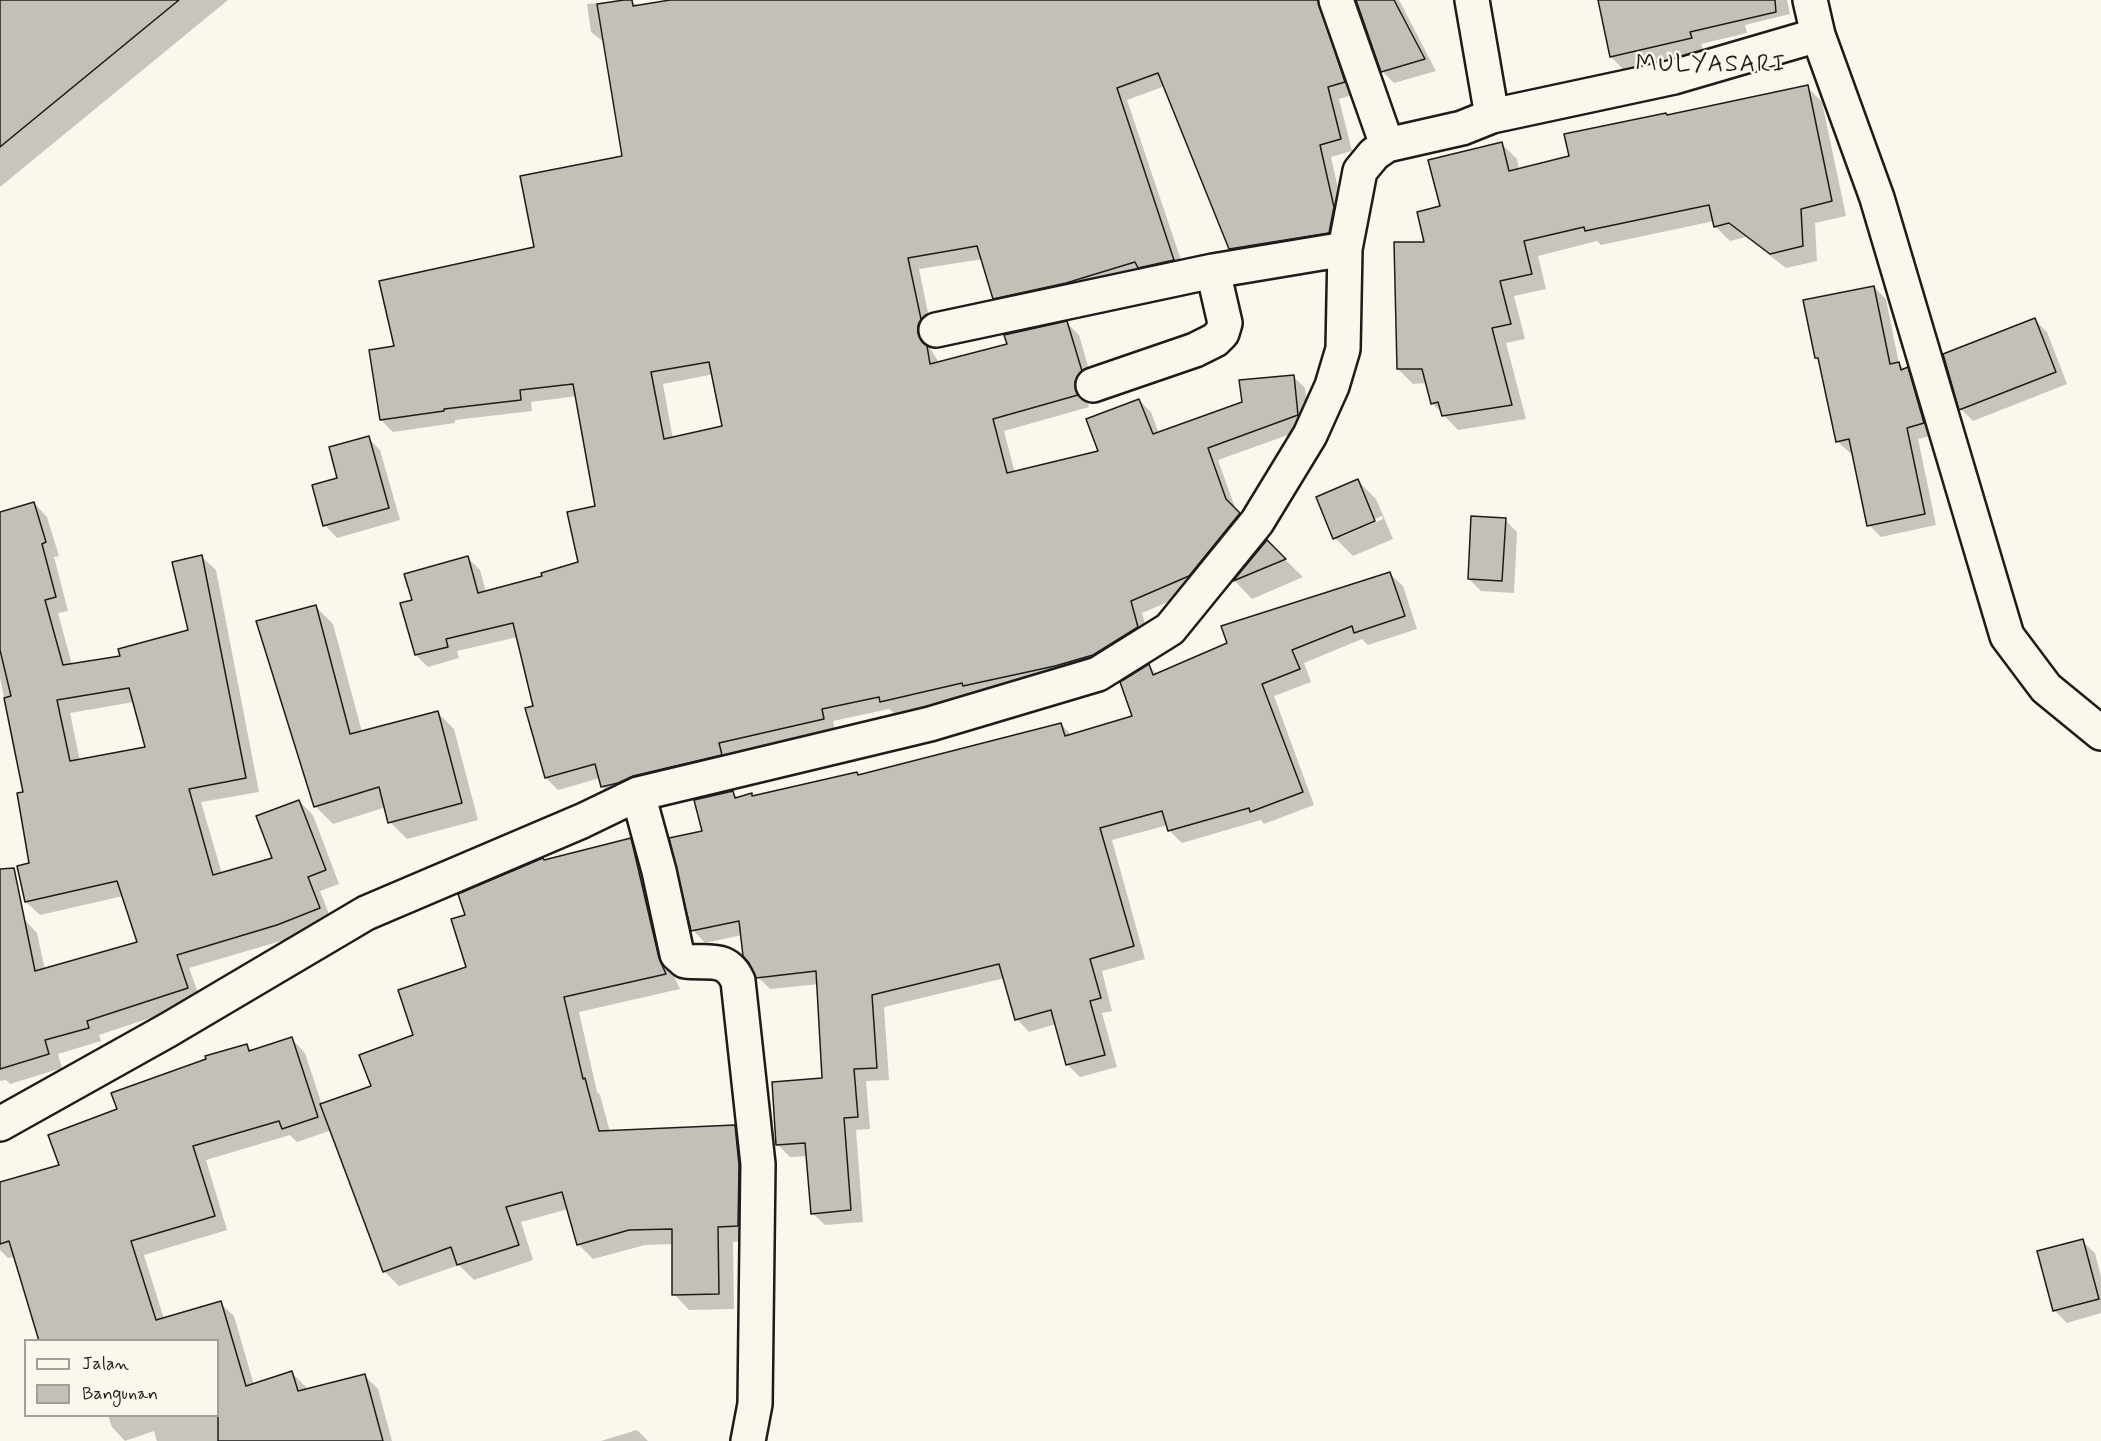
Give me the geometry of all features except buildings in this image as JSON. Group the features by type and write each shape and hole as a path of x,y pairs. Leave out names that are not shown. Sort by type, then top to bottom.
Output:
{"street":[{"path":"1336,0 1387,145"},
{"path":"1472,0 1492,116"},
{"path":"1810,0 1818,35 1876,198 2007,636 2046,688 2101,733"},
{"path":"0,1124 168,1030 366,913 582,821 638,794 930,724 1098,674 1170,629 1257,522 1315,425 1332,386 1343,349 1346,249 1360,171 1374,154 1387,145 1462,128 1492,116 1674,77 1818,35"},
{"path":"936,330 1213,271 1346,249"},
{"path":"1093,385 1195,350 1215,340 1222,333 1225,323 1213,271"},
{"path":"638,794 659,871 677,954 685,962 720,962 728,966 738,981 758,1164 755,1404 748,1441"}],"district":[{"name":"MULYASARI","path":"1711,66"}]}
